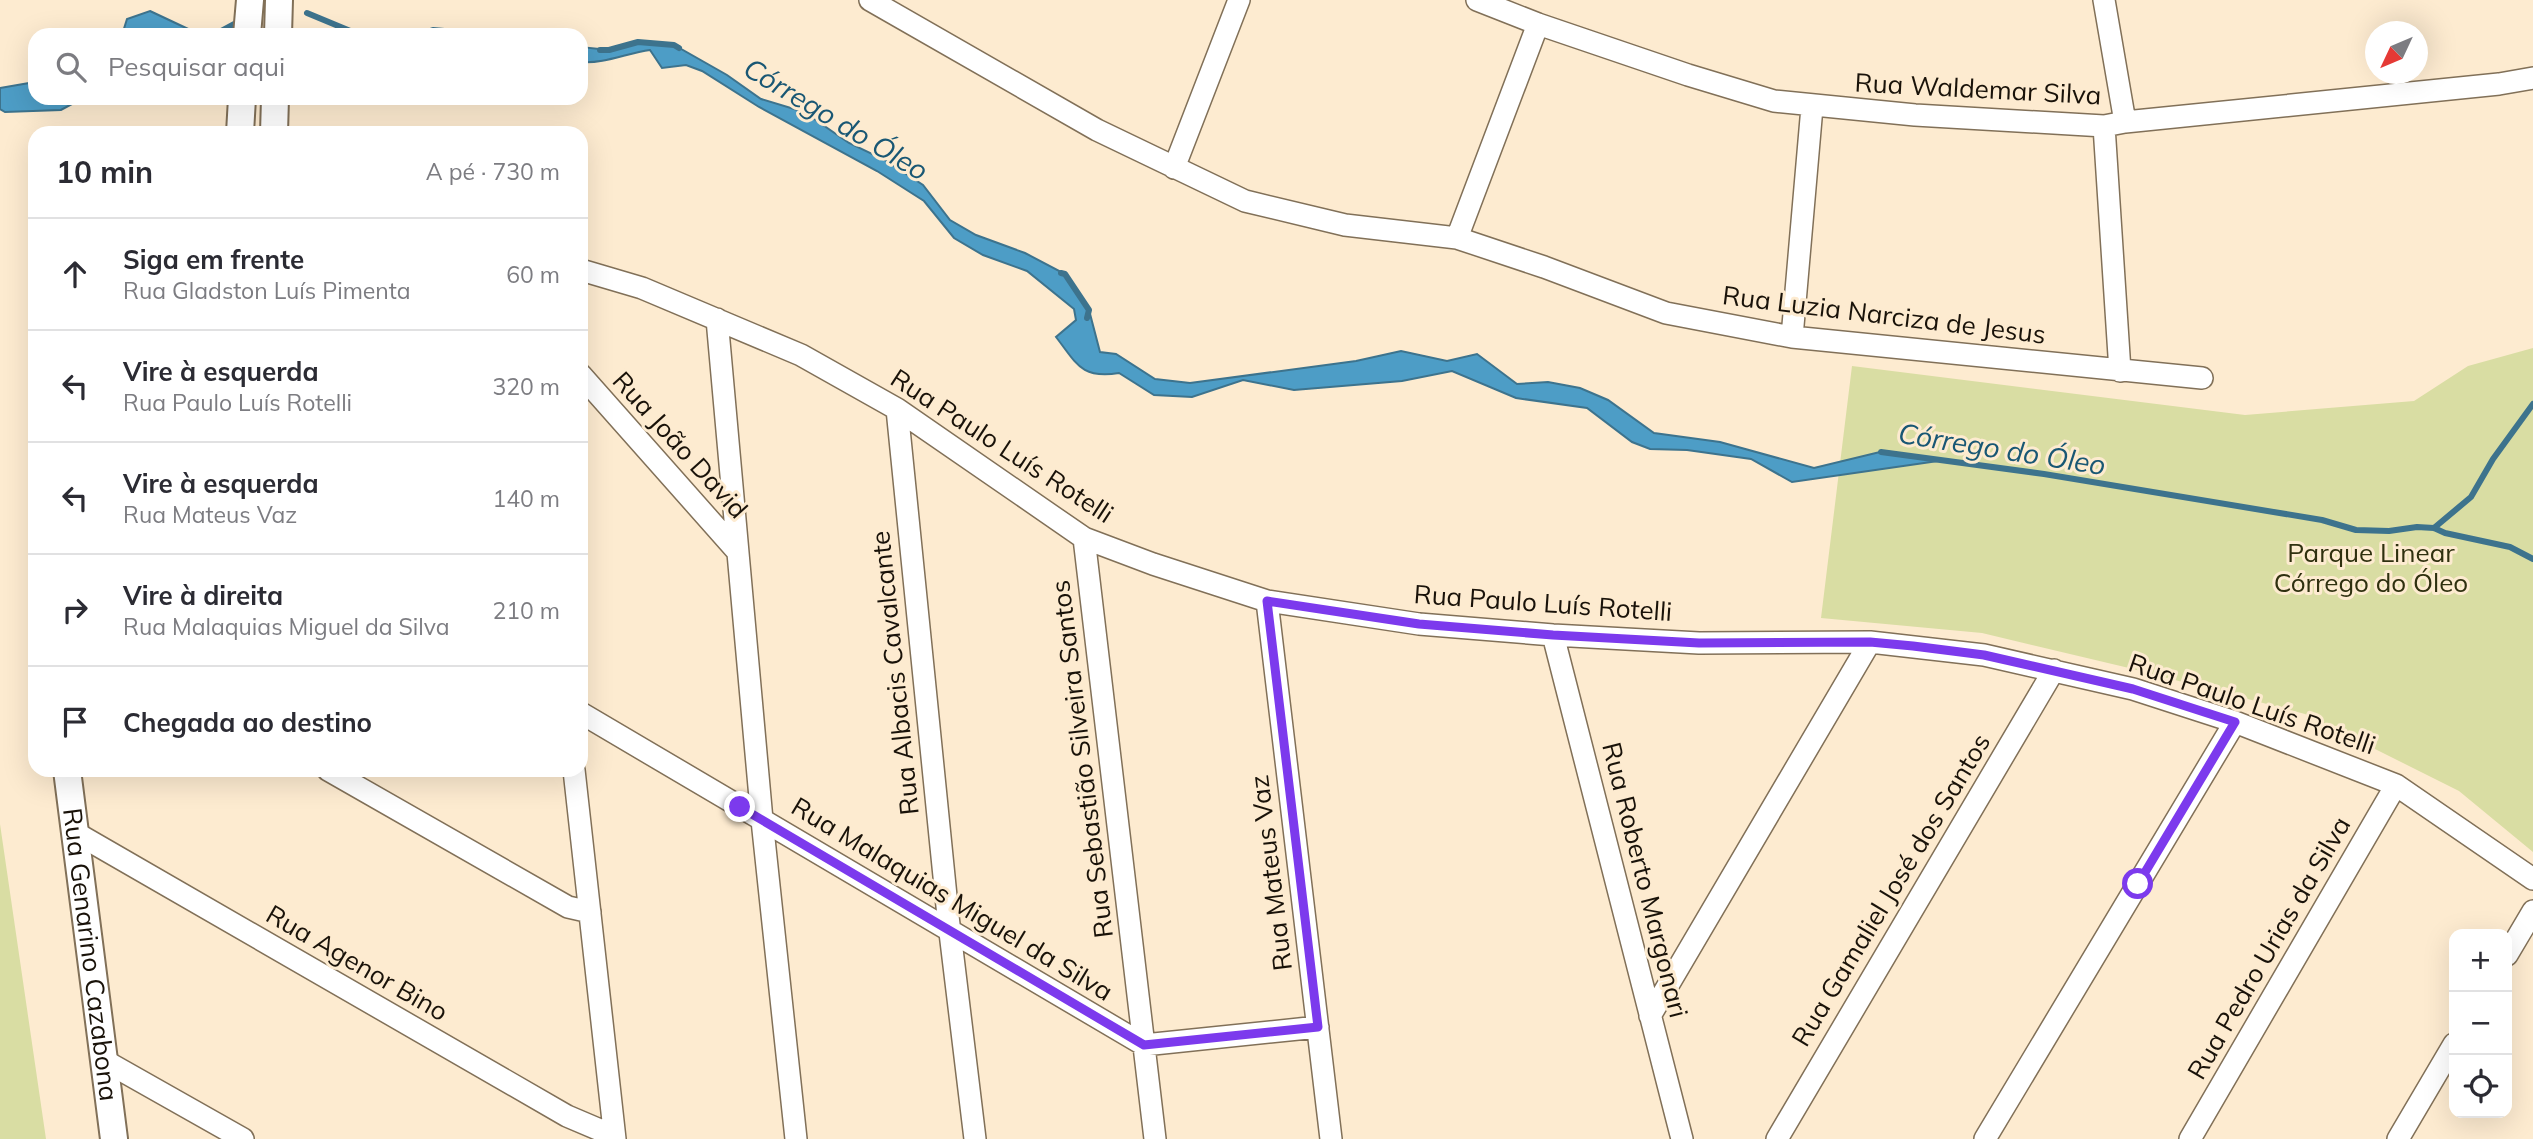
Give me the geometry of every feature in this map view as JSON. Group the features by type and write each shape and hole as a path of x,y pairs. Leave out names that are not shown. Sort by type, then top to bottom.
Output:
{"street":[{"path":"248,28 250,0"},
{"path":"278,28 279,0"},
{"name":"Rua Luzia Narciza de Jesus","path":"872,0 1097,130 1245,201 1345,225 1457,238 1666,313 1792,337 2202,378"},
{"path":"1174,168 1239,0"},
{"name":"Rua Waldemar Silva","path":"1477,0 1538,24 1774,102 1928,116 2115,124 2499,84 2533,78"},
{"path":"2104,0 2115,124 2120,371"},
{"path":"1457,238 1538,24"},
{"path":"240,126 242,105"},
{"path":"274,126 275,105"},
{"path":"1792,337 1812,107"},
{"name":"Rua Paulo Luís Rotelli","path":"588,272 642,288 802,355 897,410 1084,538 1153,564 1267,601 1419,624 1553,635 1699,643 1870,642 1984,655 2054,670 2133,689 2235,722 2396,785 2533,878"},
{"path":"717,319 762,820 796,1139"},
{"name":"Rua João David","path":"588,383 737,551"},
{"name":"Rua Albacis Cavalcante","path":"897,410 950,931 975,1139"},
{"name":"Rua Sebastião Silveira Santos","path":"1084,538 1155,1139"},
{"name":"Rua Mateus Vaz","path":"1267,601 1331,1139"},
{"name":"Rua Roberto Margonari","path":"1553,635 1682,1139"},
{"path":"1650,1016 1870,642"},
{"name":"Rua Gamaliel José dos Santos","path":"1777,1139 2054,670"},
{"name":"Rua Malaquias Miguel da Silva","path":"588,717 1144,1045"},
{"path":"1985,1139 2235,722"},
{"name":"Rua Genarino Cazabona","path":"69,777 114,1139"},
{"path":"340,777 568,907 590,912"},
{"path":"575,777 615,1137"},
{"name":"Rua Pedro Urias da Silva","path":"2190,1139 2396,785"},
{"name":"Rua Agenor Bino","path":"76,833 567,1116 615,1137"},
{"path":"2512,947 2533,911"},
{"path":"1144,1045 1318,1027"},
{"path":"2398,1139 2449,1052"},
{"path":"105,1061 243,1139"}],"green space":[{"name":"Parque Linear Córrego do Óleo","path":"2533,348 2533,852 2459,791 2305,714 1982,633 1821,618 1852,366 2245,415 2414,401 2468,366"},
{"path":"0,824 46,1139 0,1139"}],"water":[{"path":"150,11 186,28 124,28 127,19"},
{"path":"638,42 674,45 727,75 761,99 804,112 849,143 885,160 923,185 950,220 976,235 1025,253 1065,274 1089,310 1100,352 1116,354 1155,379 1190,383 1356,361 1401,351 1447,361 1477,354 1517,384 1548,382 1580,388 1608,400 1654,433 1720,442 1814,468 1884,451 1945,460 1792,482 1751,459 1687,450 1650,449 1632,442 1587,408 1516,398 1452,371 1402,381 1294,390 1243,380 1192,397 1154,395 1119,373 1096,374 1081,367 1056,337 1076,320 1074,309 1027,271 983,255 954,238 924,201 877,171 759,107 702,71 686,65 662,68 650,50 588,62 588,48 609,50"},
{"path":"28,83 28,105 70,105 61,110 5,112 0,109 0,88"}],"waterway":[{"name":"Córrego do Óleo","path":"307,13 343,28"},
{"path":"227,28 240,21"},
{"name":"Córrego do Óleo","path":"600,50 638,42 674,45 679,48"},
{"name":"Córrego do Óleo","path":"1061,273 1065,274 1089,310 1087,318"},
{"name":"Córrego do Óleo","path":"2434,528 2471,497 2493,459 2533,404"},
{"name":"Córrego do Óleo","path":"1881,452 2044,474 2322,520 2356,530 2434,528 2445,533 2510,547 2533,559"}],"route":[{"path":"740,807 1144,1045 1318,1027 1267,601 1419,624 1553,635 1699,643 1870,642 1913,646 1984,655 2133,689 2235,722 2138,884"}]}
